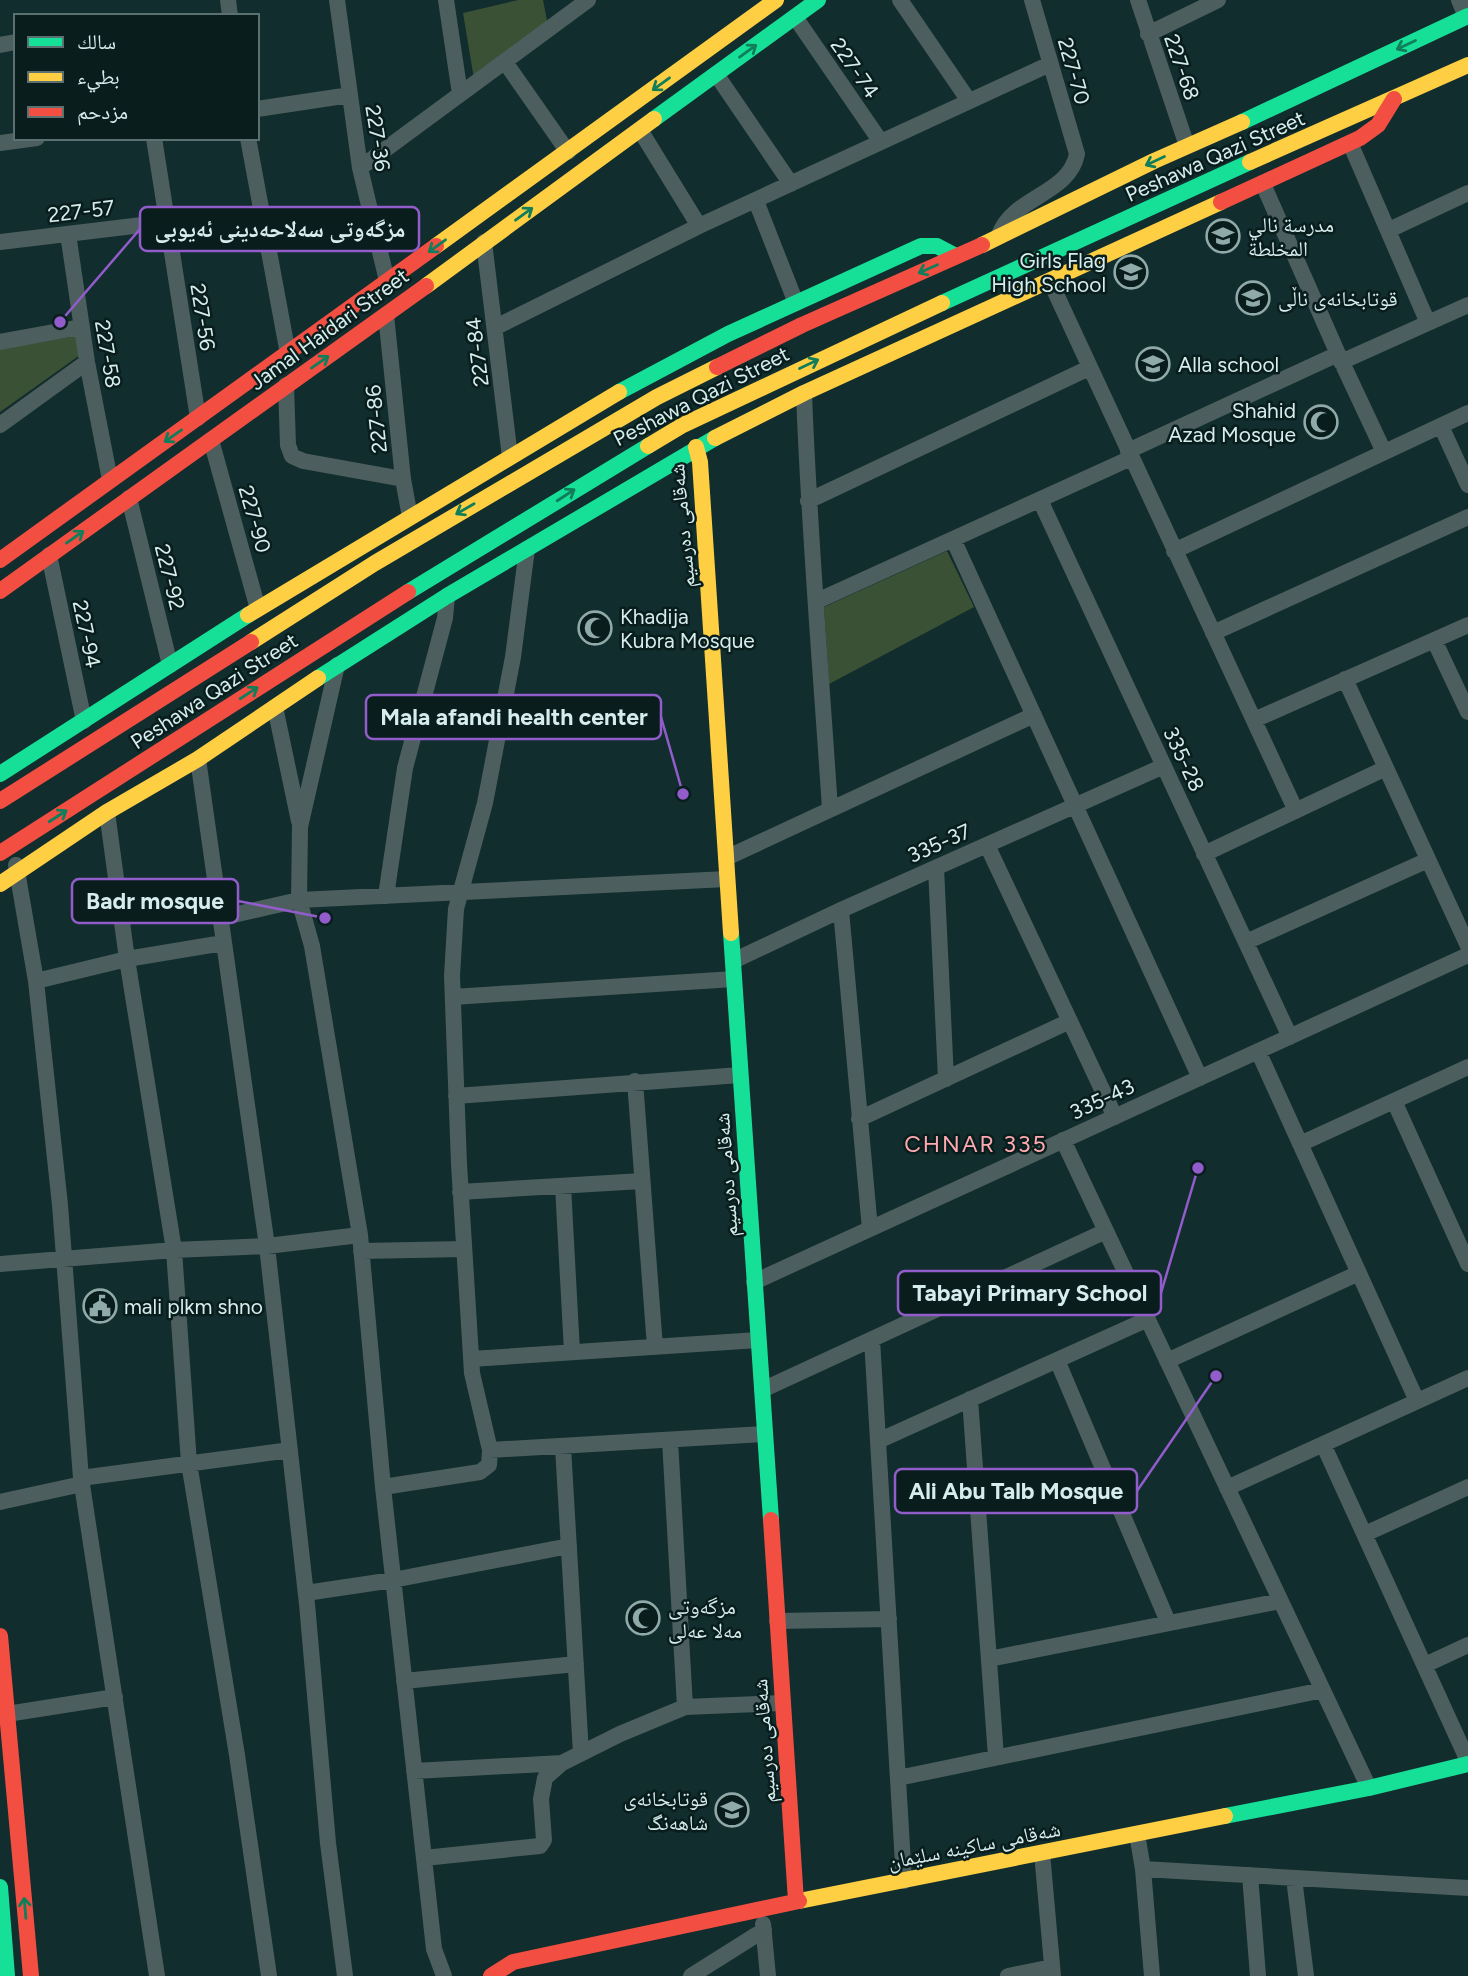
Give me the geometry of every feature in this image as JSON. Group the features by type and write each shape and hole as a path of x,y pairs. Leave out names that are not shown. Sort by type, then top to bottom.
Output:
{"main road":[{"name":"Jamal Haidari Street","path":"0,591 386,315 818,0"},
{"name":"Jamal Haidari Street","path":"0,560 568,152 767,2"},
{"name":"Peshawa Qazi Street","path":"6,850 452,563 683,425 788,374 1084,216 1187,146 1467,16"},
{"name":"Peshawa Qazi Street","path":"0,801 431,529 608,425 710,369 999,237 1084,216 1394,99 1468,65"},
{"path":"0,884 107,812 198,759 337,665 696,447 804,393 1350,143 1378,125 1394,99"},
{"path":"0,775 258,609 598,404 676,360 921,246 937,246 956,256"},
{"path":"260,373 280,390"},
{"path":"598,404 608,425"},
{"path":"683,425 696,447"},
{"name":"شەقامی دەرسیم","path":"696,447 701,462 796,1901"},
{"path":"506,485 498,496 500,513 513,523 526,521"},
{"path":"431,529 446,528 456,538 459,551 452,563"},
{"path":"0,1636 31,1976"},
{"name":"شەقامی ساکینە سلێمان","path":"491,1976 513,1962 526,1958 761,1908 1368,1788 1468,1763"},
{"path":"0,1886 7,1976"}],"street":[{"name":"227-36","path":"337,0 360,168 387,281"},
{"path":"446,0 460,94"},
{"path":"360,168 588,0"},
{"path":"900,0 970,101"},
{"name":"227-70","path":"999,237 1004,223 1019,208 1069,174 1077,154 1032,0"},
{"name":"227-68","path":"1138,0 1187,146"},
{"path":"1149,34 1218,0"},
{"path":"1459,0 1467,16"},
{"name":"227-74","path":"795,17 881,142"},
{"path":"505,62 568,152"},
{"path":"496,327 699,226 1050,64"},
{"path":"716,74 790,184"},
{"path":"259,109 350,95"},
{"path":"640,130 699,226"},
{"path":"0,143 22,140"},
{"name":"227-56","path":"154,140 198,418"},
{"path":"248,140 288,354"},
{"path":"1350,143 1428,323"},
{"path":"1263,184 1384,452"},
{"path":"1389,230 1468,193"},
{"path":"756,201 796,303"},
{"name":"227-57","path":"0,242 167,222"},
{"name":"227-58","path":"68,234 87,362 110,480"},
{"name":"227-84","path":"484,242 510,457"},
{"path":"1050,281 1296,811"},
{"path":"817,601 1040,500 1130,455 1340,358 1468,305"},
{"name":"227-86","path":"386,315 410,517"},
{"path":"0,342 82,327"},
{"path":"0,425 87,362"},
{"path":"808,501 1089,368"},
{"path":"280,390 292,456 303,461 404,479"},
{"path":"804,393 808,501 830,809"},
{"path":"1174,551 1468,413"},
{"path":"1441,426 1468,485"},
{"name":"227-90","path":"211,440 258,609"},
{"name":"227-92","path":"129,498 170,665"},
{"name":"335-28","path":"1040,500 1290,1037"},
{"path":"1213,633 1468,517"},
{"path":"954,539 1200,1078"},
{"path":"383,1487 480,1472 489,1465 490,1451 472,1373 460,1192 453,997 456,909 485,803 513,657 527,549"},
{"name":"227-94","path":"49,555 84,721"},
{"path":"386,895 405,768 445,618 447,596"},
{"path":"1254,720 1468,625"},
{"path":"1434,640 1468,712"},
{"path":"337,665 300,827 299,900 312,946 360,1243 383,1487 434,1949 444,1976"},
{"path":"1345,680 1468,946"},
{"path":"275,707 300,827"},
{"path":"726,858 1034,715"},
{"path":"198,759 267,1246 306,1593 328,1843 345,1976"},
{"name":"335-37","path":"733,961 1164,766"},
{"path":"1205,853 1386,768"},
{"path":"107,812 127,960 174,1250 189,1463 237,1755 269,1976"},
{"path":"987,845 1115,1117"},
{"path":"6,850 18,874 36,981 65,1260 82,1481 157,1976"},
{"path":"1246,942 1428,860"},
{"path":"936,868 946,1079"},
{"path":"220,918 299,900 727,879"},
{"path":"841,910 870,1229"},
{"path":"36,981 127,960 223,943"},
{"name":"335-43","path":"754,1282 1468,955"},
{"path":"453,997 734,979"},
{"path":"859,1119 1070,1021"},
{"path":"1258,1051 1417,1401"},
{"path":"1300,1144 1468,1067"},
{"path":"456,1096 740,1075"},
{"path":"635,1081 655,1346"},
{"path":"1394,1101 1468,1264"},
{"path":"1063,1140 1368,1788"},
{"path":"460,1192 642,1181"},
{"path":"563,1186 572,1352"},
{"path":"762,1390 1106,1231"},
{"path":"0,1264 174,1250 267,1246 360,1243 464,1249"},
{"path":"1167,1361 1359,1273"},
{"path":"878,1441 1148,1320"},
{"path":"872,1339 904,1881"},
{"path":"471,1359 758,1340"},
{"path":"1056,1360 1168,1622"},
{"path":"1227,1488 1468,1378"},
{"path":"970,1399 996,1757"},
{"path":"490,1451 765,1434"},
{"path":"670,1440 685,1707"},
{"path":"1323,1444 1468,1763"},
{"path":"563,1447 581,1754"},
{"path":"0,1502 82,1481 290,1450"},
{"path":"1364,1534 1468,1486"},
{"path":"306,1593 393,1580 569,1546"},
{"path":"989,1659 1280,1601"},
{"path":"777,1621 888,1619"},
{"path":"1425,1665 1468,1645"},
{"path":"404,1681 576,1664"},
{"path":"898,1778 1322,1690"},
{"path":"7,1714 115,1697"},
{"path":"424,1858 540,1846 544,1840 541,1799 545,1778 562,1763 620,1734 685,1707 783,1703"},
{"path":"414,1771 562,1763"},
{"path":"1137,1834 1143,1869 1152,1976"},
{"path":"1008,1976 1053,1971 1042,1853"},
{"path":"1143,1869 1468,1888"},
{"path":"1250,1875 1258,1976"},
{"path":"1294,1878 1306,1976"},
{"path":"761,1908 768,1976"},
{"path":"691,1976 764,1930"}],"green space":[{"path":"518,0 543,0 548,26 474,79 463,13"},
{"path":"76,336 80,355 0,412 0,349"},
{"path":"947,551 974,607 829,684 824,607"}],"traffic: fast":[{"path":"654,119 818,0"},
{"path":"1242,122 1468,16"},
{"path":"942,303 1250,162"},
{"path":"619,392 728,334 921,246 937,246 956,256"},
{"path":"318,678 447,596 715,438"},
{"path":"408,592 648,446"},
{"path":"0,774 248,615"},
{"path":"731,933 771,1520"},
{"path":"1225,1816 1369,1788 1468,1764"},
{"path":"0,1887 7,1976"}],"traffic: slow":[{"path":"436,246 776,0"},
{"path":"1250,162 1468,65"},
{"path":"426,286 654,119"},
{"path":"982,245 1154,161 1242,122"},
{"path":"715,438 804,393 1221,202"},
{"path":"648,446 683,425 942,303"},
{"path":"251,642 375,563 657,397 717,367"},
{"path":"248,615 619,392"},
{"path":"696,447 700,462 731,933"},
{"path":"0,884 107,812 198,759 318,678"},
{"path":"799,1901 1225,1816"}],"traffic: jam":[{"path":"1221,202 1360,138 1378,125 1394,99"},
{"path":"717,367 802,325 982,245"},
{"path":"0,560 436,246"},
{"path":"0,591 426,286"},
{"path":"0,853 408,592"},
{"path":"0,801 251,642"},
{"path":"771,1520 796,1901"},
{"path":"0,1636 31,1976"},
{"path":"491,1976 513,1962 799,1901"}],"place":[{"name":"مدرسة نالي المخلطة","path":"1223,236"},
{"name":"Girls Flag High School","path":"1131,272"},
{"name":"قوتابخانەی ناڵی","path":"1253,298"},
{"name":"مزگەوتی سەلاحەدینی ئەیوبی","path":"60,322"},
{"name":"Alla school","path":"1153,364"},
{"name":"Shahid Azad Mosque","path":"1321,422"},
{"name":"Khadija Kubra Mosque","path":"595,628"},
{"name":"Mala afandi health center","path":"683,794"},
{"name":"Badr mosque","path":"325,918"},
{"name":"Tabayi Primary School","path":"1198,1168"},
{"name":"mali plkm shno","path":"100,1306"},
{"name":"Ali Abu Talb Mosque","path":"1216,1376"},
{"name":"مزگەوتی مەلا عەلی","path":"643,1618"},
{"name":"قوتابخانەى شاهەنگ","path":"732,1810"}],"district":[{"name":"CHNAR 335","path":"976,1144"}]}
